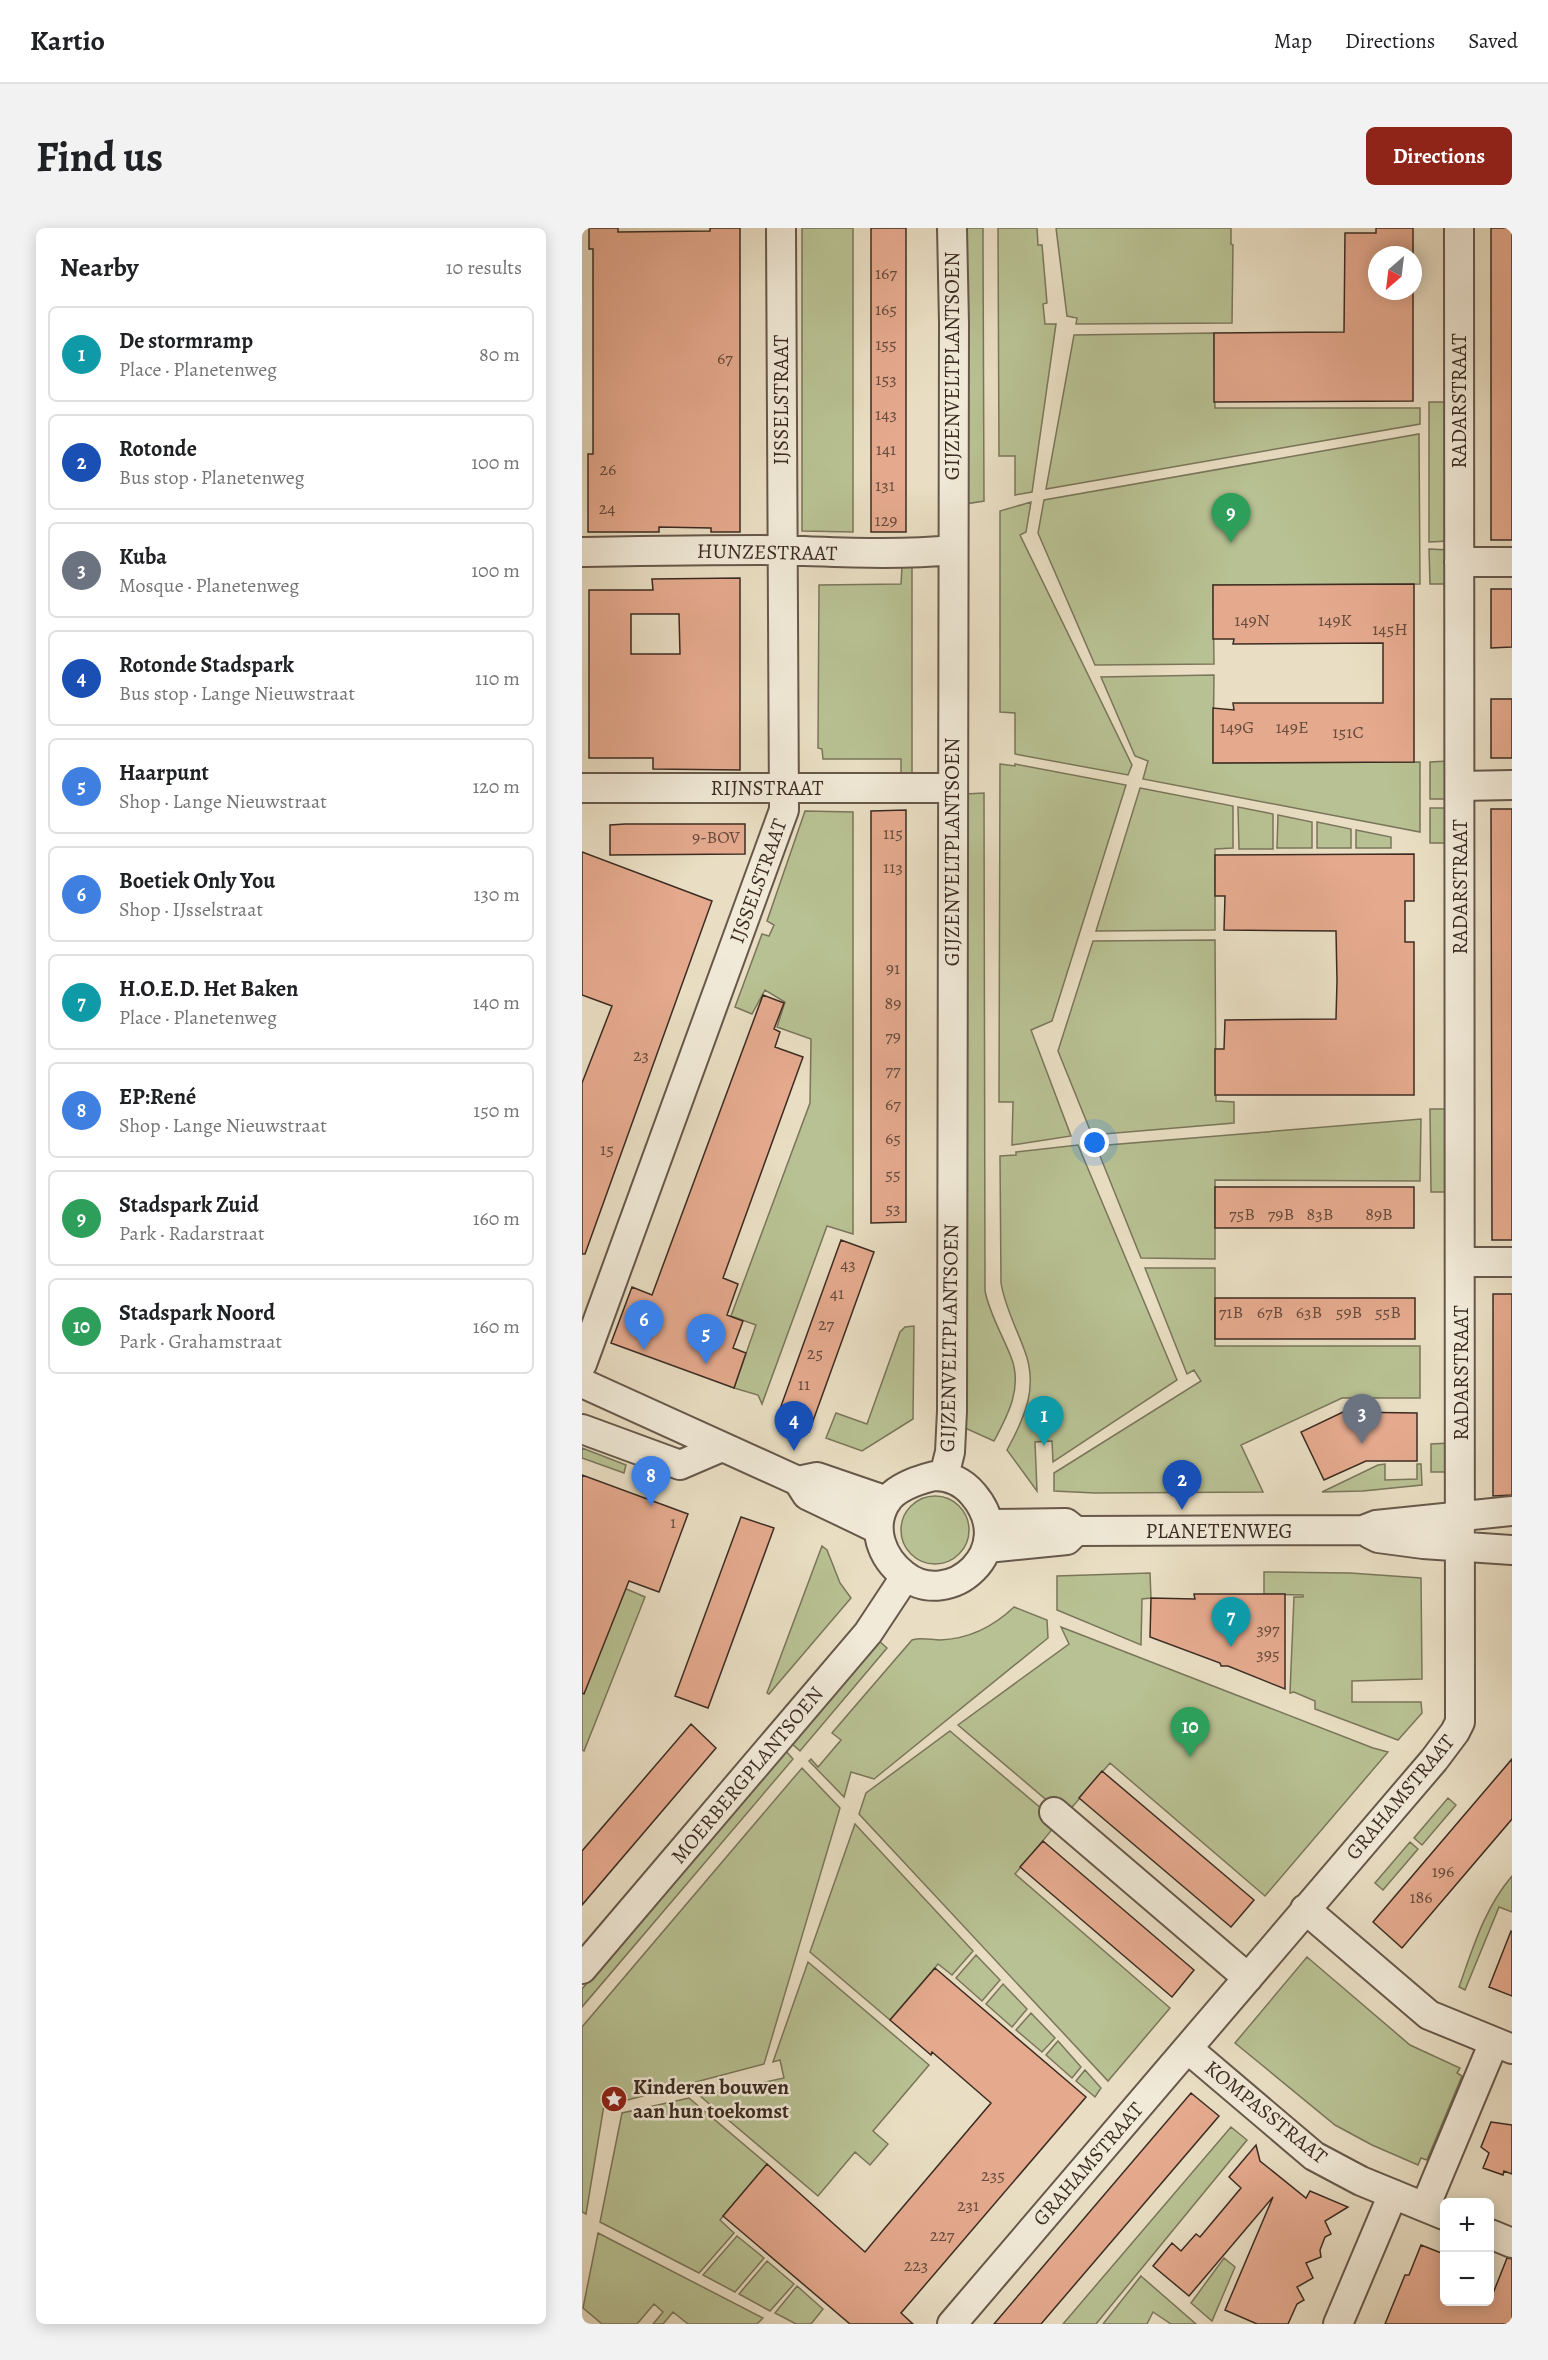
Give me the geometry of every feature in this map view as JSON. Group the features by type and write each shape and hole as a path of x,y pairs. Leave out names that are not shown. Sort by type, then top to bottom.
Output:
{"street":[{"name":"IJSSELSTRAAT","path":"582,1364 784,810 781,228"},
{"name":"GIJZENVELTPLANTSOEN","path":"944,1476 950,1452 952,1428 954,323 952,228"},
{"name":"RADARSTRAAT","path":"1459,228 1461,1546"},
{"name":"HUNZESTRAAT","path":"582,552 924,553 953,550"},
{"path":"1459,562 1512,562"},
{"path":"1460,786 1512,785"},
{"name":"RIJNSTRAAT","path":"582,789 952,788"},
{"path":"1461,1262 1512,1262"},
{"path":"582,1383 798,1481 807,1495 878,1529"},
{"path":"582,1429 680,1465 722,1448"},
{"path":"944,1476 959,1481 983,1507 989,1536 980,1563 968,1575 954,1582 937,1586 921,1584 906,1577 891,1564 882,1546 878,1529 887,1502 898,1492 923,1479 944,1476"},
{"path":"798,1481 817,1477 887,1502"},
{"name":"PLANETENWEG","path":"989,1536 1066,1523 1076,1531 1363,1530 1376,1524 1512,1510"},
{"name":"PLANETENWEG","path":"1363,1530 1378,1538 1512,1550"},
{"name":"GRAHAMSTRAAT","path":"952,2324 1434,1760 1455,1732 1460,1722 1461,1546"},
{"name":"MOERBERGPLANTSOEN","path":"582,1969 868,1634 906,1577"},
{"path":"1054,1812 1248,1978"},
{"path":"1305,1909 1429,2015 1503,2045 1435,2211"},
{"name":"KOMPASSTRAAT","path":"1188,2049 1314,2156 1361,2181 1435,2211"},
{"path":"1338,2324 1393,2194"},
{"path":"1494,2236 1512,2243"}],"green space":[{"path":"802,228 853,228 853,532 802,531"},
{"path":"964,228 983,228 984,501 965,504"},
{"path":"998,228 1037,228 1038,245 1042,245 1047,303 1043,304 1045,324 1056,324 1032,492 1015,495 1015,456 999,456"},
{"path":"1056,228 1231,228 1231,244 1233,245 1232,323 1076,324 1077,318 1067,316"},
{"path":"1214,333 1215,408 1420,408 1420,424 1046,489 1074,335"},
{"path":"1429,402 1449,402 1449,541 1429,542"},
{"path":"1419,434 1420,584 1213,585 1214,664 1095,665 1038,533 1044,500"},
{"path":"1031,502 1026,532 1020,535 1132,765 1128,775 1015,754 1015,713 1000,712 1000,511"},
{"path":"1429,549 1449,550 1449,584 1430,584"},
{"path":"912,565 912,778 901,778 901,759 823,759 822,749 818,748 819,585 901,584 902,566"},
{"path":"1214,675 1213,763 1420,762 1420,832 1143,779 1148,761 1135,756 1101,677"},
{"path":"1448,761 1449,799 1430,799 1430,762"},
{"path":"1000,764 1015,766 1015,764 1126,785 1052,1021 1031,1030 1071,1136 1012,1145 1013,1102 999,1102"},
{"path":"1140,788 1233,806 1233,848 1215,849 1215,930 1096,931"},
{"path":"984,793 985,1291 1011,1357 1015,1379 1015,1390 1009,1411 994,1441 965,1428 965,794"},
{"path":"1238,807 1273,814 1273,849 1239,849"},
{"path":"1430,808 1449,808 1448,843 1430,843"},
{"path":"805,811 853,812 853,1234 827,1226 762,1404 758,1395 734,1388 756,1325 731,1316 810,1103 811,1039 777,1027 785,1002 765,990 752,1014 735,1007 762,934 769,936 774,925 767,921"},
{"path":"1278,815 1312,822 1312,848 1277,848"},
{"path":"1317,822 1351,829 1351,848 1317,848"},
{"path":"1356,830 1391,837 1391,848 1356,848"},
{"path":"1215,940 1216,1101 1234,1102 1234,1123 1092,1135 1058,1051 1093,941"},
{"path":"1430,1109 1450,1109 1450,1192 1431,1192"},
{"path":"1421,1119 1420,1181 1215,1180 1215,1259 1141,1258 1096,1146"},
{"path":"1078,1145 1177,1380 1053,1462 1052,1441 1035,1442 1037,1491 1007,1450 1028,1401 1030,1376 1024,1349 1008,1309 1001,1283 1000,1156"},
{"path":"1145,1268 1215,1268 1215,1346 1420,1346 1420,1398 1342,1398 1241,1445 1263,1492 1095,1493 1054,1491 1054,1473 1201,1381 1194,1370 1187,1374"},
{"path":"914,1326 913,1419 862,1451 826,1438 836,1413 867,1424 900,1332 905,1327"},
{"path":"1450,1443 1450,1472 1431,1472 1431,1444"},
{"path":"582,1448 626,1465 624,1473 582,1458"},
{"path":"1385,1464 1385,1480 1417,1479 1417,1464 1421,1464 1422,1485 1363,1491 1322,1492 1378,1465"},
{"path":"935,1496 948,1499 959,1506 966,1517 969,1530 966,1543 959,1554 948,1561 935,1564 922,1561 911,1554 904,1543 901,1530 904,1517 911,1506 922,1499"},
{"path":"822,1546 827,1550 840,1583 851,1598 769,1694 767,1693"},
{"path":"1264,1572 1350,1573 1421,1578 1422,1679 1352,1681 1352,1702 1421,1702 1422,1713 1398,1740 1315,1709 1315,1701 1294,1692 1290,1693 1294,1597 1303,1597 1303,1595 1264,1594"},
{"path":"1150,1573 1151,1598 1142,1599 1141,1645 1057,1610 1057,1576"},
{"path":"624,1588 645,1597 584,1751 582,1750 582,1694"},
{"path":"1014,1607 1047,1620 1048,1638 874,1779 851,1772 844,1797 809,1761 811,1759 818,1767 841,1740 832,1733 912,1640 951,1639 971,1634 989,1626"},
{"path":"1061,1627 1388,1752 1265,1896 1110,1763 1067,1813 1056,1808 958,1725 1069,1644"},
{"path":"878,1640 887,1648 800,1751 791,1743"},
{"path":"950,1731 1049,1815 1055,1826 1015,1874 1170,2008 1108,2081 859,1814 866,1793"},
{"path":"785,1750 793,1759 582,2007 582,1989"},
{"path":"802,1768 840,1808 764,2064 624,2101 625,2096 606,2093 586,2214 582,2212 582,2027"},
{"path":"1448,1798 1456,1805 1422,1845 1414,1838"},
{"path":"855,1824 973,1951 952,1975 938,1964 890,2020 810,1952"},
{"path":"1410,1842 1418,1849 1383,1890 1375,1883"},
{"path":"1512,1876 1512,1912 1499,1907 1465,1990 1459,1987 1480,1929 1494,1902"},
{"path":"976,1955 1000,1980 982,2001 956,1978"},
{"path":"1307,1957 1410,2045 1460,2068 1457,2073 1462,2076 1427,2160 1421,2158 1418,2165 1372,2145 1335,2125 1235,2043"},
{"path":"808,1962 929,2065 873,2131 888,2144 870,2165 855,2152 818,2196 700,2096 784,2078 780,2060 773,2062"},
{"path":"1003,1984 1027,2009 1012,2027 986,2004"},
{"path":"1031,2013 1055,2038 1042,2052 1016,2030"},
{"path":"1058,2041 1081,2067 1072,2078 1046,2055"},
{"path":"1085,2070 1101,2088 1095,2097 1076,2081"},
{"path":"689,2098 767,2164 720,2220 734,2233 699,2273 600,2222 622,2113"},
{"path":"1231,2127 1247,2140 1096,2324 1063,2324"},
{"path":"598,2233 763,2318 757,2324 688,2324 673,2312 663,2324 653,2324 663,2312 654,2304 637,2324 602,2324 583,2308"},
{"path":"737,2236 764,2258 735,2292 703,2275"},
{"path":"1224,2258 1235,2267 1212,2321 1191,2303"},
{"path":"767,2261 794,2284 770,2311 739,2294"},
{"path":"1141,2276 1196,2324 1171,2324 1153,2312 1147,2324 1103,2324"},
{"path":"797,2286 823,2309 811,2324 796,2324 775,2313"}],"building":[{"path":"589,228 618,228 618,232 710,231 710,228 740,228 740,532 711,532 711,528 659,527 659,532 588,532 588,454 593,454 593,249 589,249"},
{"path":"871,228 906,228 906,532 871,532"},
{"path":"1376,228 1413,228 1413,246 1368,246 1368,300 1413,300 1413,401 1214,402 1214,333 1344,332 1345,233 1376,233"},
{"path":"1491,228 1512,228 1512,540 1491,540"},
{"path":"740,578 740,770 653,769 653,758 589,758 589,590 653,590 652,579","holes":["631,614 679,614 680,654 631,654"]},
{"path":"1414,584 1414,762 1213,763 1213,708 1234,710 1233,703 1383,703 1383,643 1233,644 1234,639 1213,639 1213,585"},
{"path":"1491,589 1512,589 1512,647 1491,648"},
{"path":"1491,699 1512,699 1512,758 1491,758"},
{"path":"1491,809 1512,809 1512,1240 1492,1240"},
{"path":"906,810 906,1222 871,1223 871,811"},
{"path":"745,824 745,854 610,855 610,825"},
{"path":"582,852 712,901 585,1254 582,1254 582,1083 612,1006 582,995"},
{"path":"1414,854 1414,901 1405,901 1405,942 1414,942 1414,1095 1215,1095 1215,1049 1224,1049 1225,1020 1336,1019 1337,981 1336,931 1224,930 1225,896 1215,896 1215,855"},
{"path":"763,995 784,1003 774,1029 780,1032 775,1047 803,1057 723,1278 738,1284 727,1315 743,1321 733,1348 746,1353 734,1388 611,1343 632,1287 652,1295"},
{"path":"1215,1187 1414,1187 1414,1228 1215,1228"},
{"path":"841,1240 874,1252 809,1432 776,1420"},
{"path":"1493,1294 1512,1294 1512,1495 1493,1496"},
{"path":"1215,1298 1415,1298 1415,1339 1215,1339"},
{"path":"1343,1412 1417,1413 1417,1461 1366,1461 1324,1480 1301,1432"},
{"path":"582,1475 688,1514 659,1592 629,1581 584,1694 582,1693"},
{"path":"741,1517 774,1528 708,1708 675,1696"},
{"path":"1194,1594 1285,1594 1285,1689 1150,1637 1151,1598 1195,1599"},
{"path":"691,1724 716,1748 582,1905 582,1851"},
{"path":"1512,1759 1512,1819 1402,1948 1373,1922"},
{"path":"1102,1771 1254,1900 1231,1927 1079,1798"},
{"path":"1043,1841 1194,1970 1172,1997 1020,1867"},
{"path":"1512,1932 1512,1996 1489,1987"},
{"path":"935,1968 1086,2097 901,2313 913,2324 850,2324 723,2216 767,2164 865,2252 991,2103 932,2052 931,2055 890,2020"},
{"path":"1191,2093 1219,2116 1041,2324 994,2324"},
{"path":"1491,2122 1512,2125 1512,2174 1504,2171 1503,2175 1483,2168 1489,2153 1481,2147"},
{"path":"1256,2145 1260,2161 1306,2198 1310,2191 1348,2207 1325,2221 1331,2234 1325,2237 1320,2250 1321,2257 1306,2263 1313,2278 1297,2287 1304,2300 1297,2304 1288,2324 1257,2324 1225,2310 1273,2197 1189,2296 1153,2266 1172,2243 1181,2251 1196,2234 1200,2237 1241,2188 1229,2177"},
{"path":"1421,2245 1440,2252 1440,2306 1494,2306 1494,2291 1507,2258 1512,2259 1512,2324 1385,2324 1405,2275 1409,2275"}],"place":[{"name":"Stadspark Zuid","path":"1231,543"},
{"name":"Boetiek Only You","path":"644,1350"},
{"name":"Haarpunt","path":"706,1364"},
{"name":"Kuba","path":"1362,1444"},
{"name":"De stormramp","path":"1044,1446"},
{"name":"Rotonde Stadspark","path":"794,1451"},
{"name":"EP:René","path":"651,1506"},
{"name":"Rotonde","path":"1182,1510"},
{"name":"H.O.E.D. Het Baken","path":"1231,1647"},
{"name":"Stadspark Noord","path":"1190,1757"},
{"name":"Kinderen bouwen aan hun toekomst","path":"614,2099"}]}
